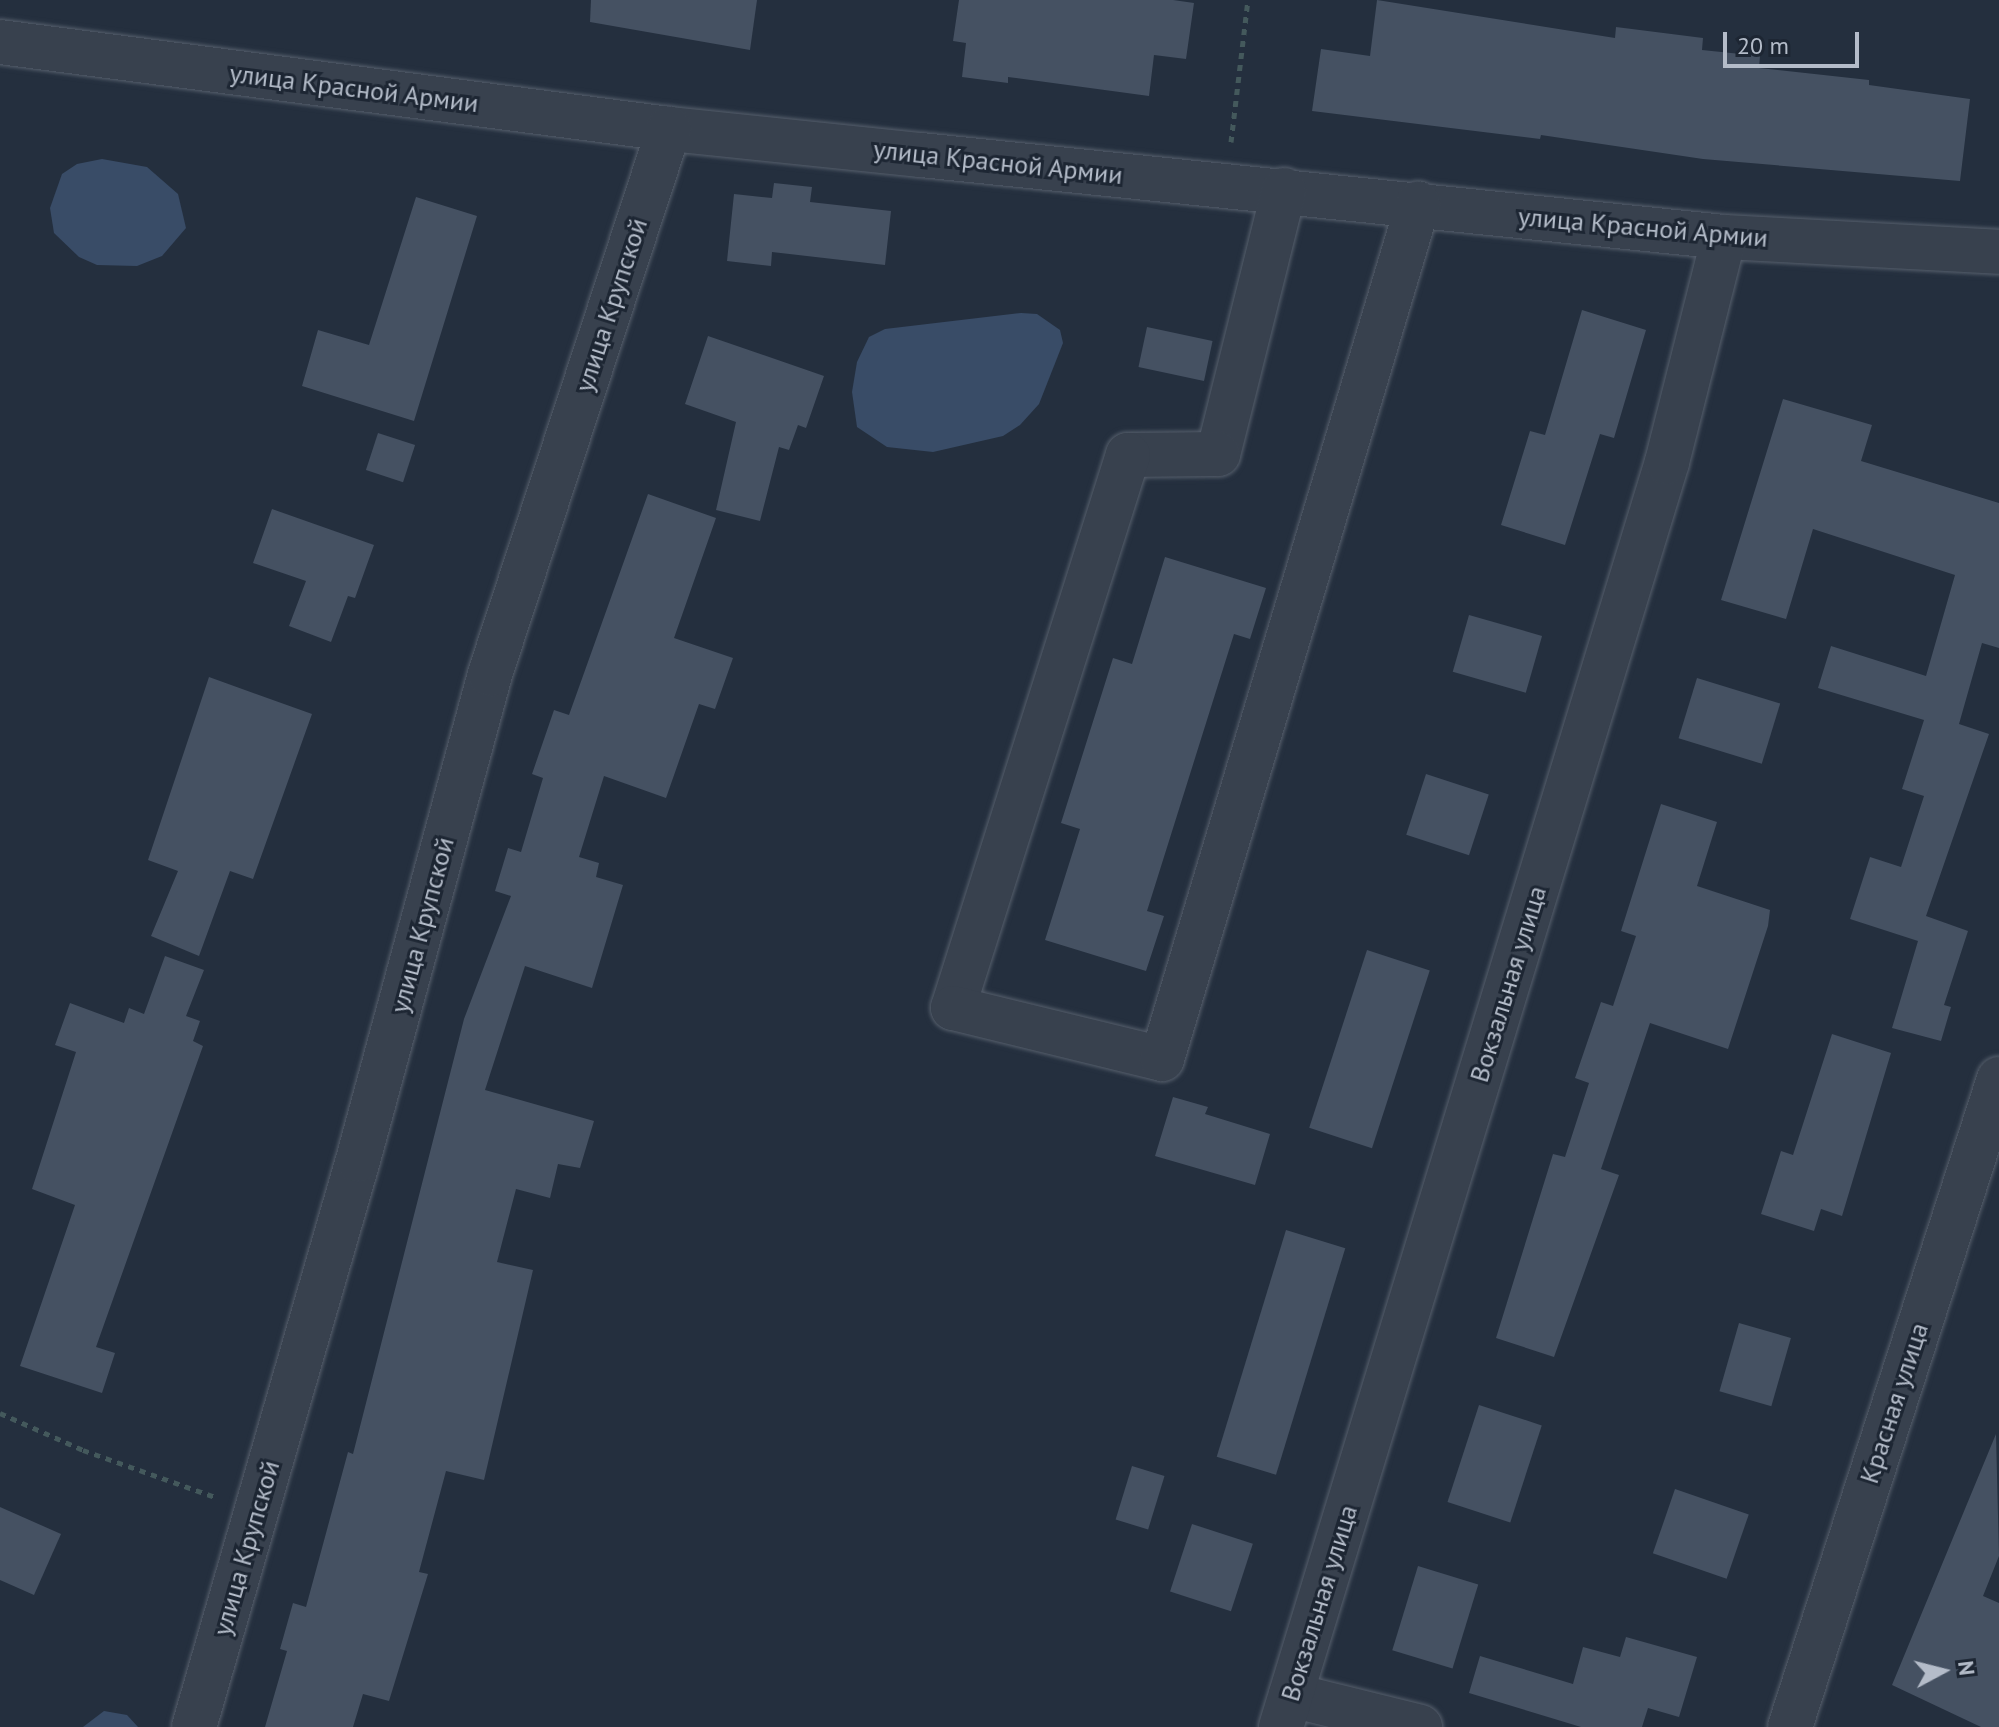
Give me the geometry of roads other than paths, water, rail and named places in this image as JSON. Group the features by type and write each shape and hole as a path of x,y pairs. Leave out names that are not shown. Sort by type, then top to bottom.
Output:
{"street":[{"name":"улица Красной Армии","path":"0,42 669,129 1724,237 1999,252"},
{"name":"улица Крупской","path":"194,1727 490,674 669,129"},
{"path":"1284,190 1218,454 1128,455 953,1008 1162,1059 1418,204"},
{"name":"Вокзальная улица","path":"1286,1711 1667,462 1724,237"},
{"name":"Красная улица","path":"1790,1727 1999,1079"},
{"path":"1286,1711 1420,1727"}],"water":[{"path":"102,159 147,167 178,194 186,228 162,256 137,266 97,265 79,257 54,233 50,208 62,174 77,164"},
{"path":"1021,313 1037,314 1060,330 1063,343 1039,404 1020,425 1003,436 933,452 887,447 857,427 852,392 857,362 869,337 885,329"},
{"path":"104,1711 127,1715 138,1727 83,1727"}]}
